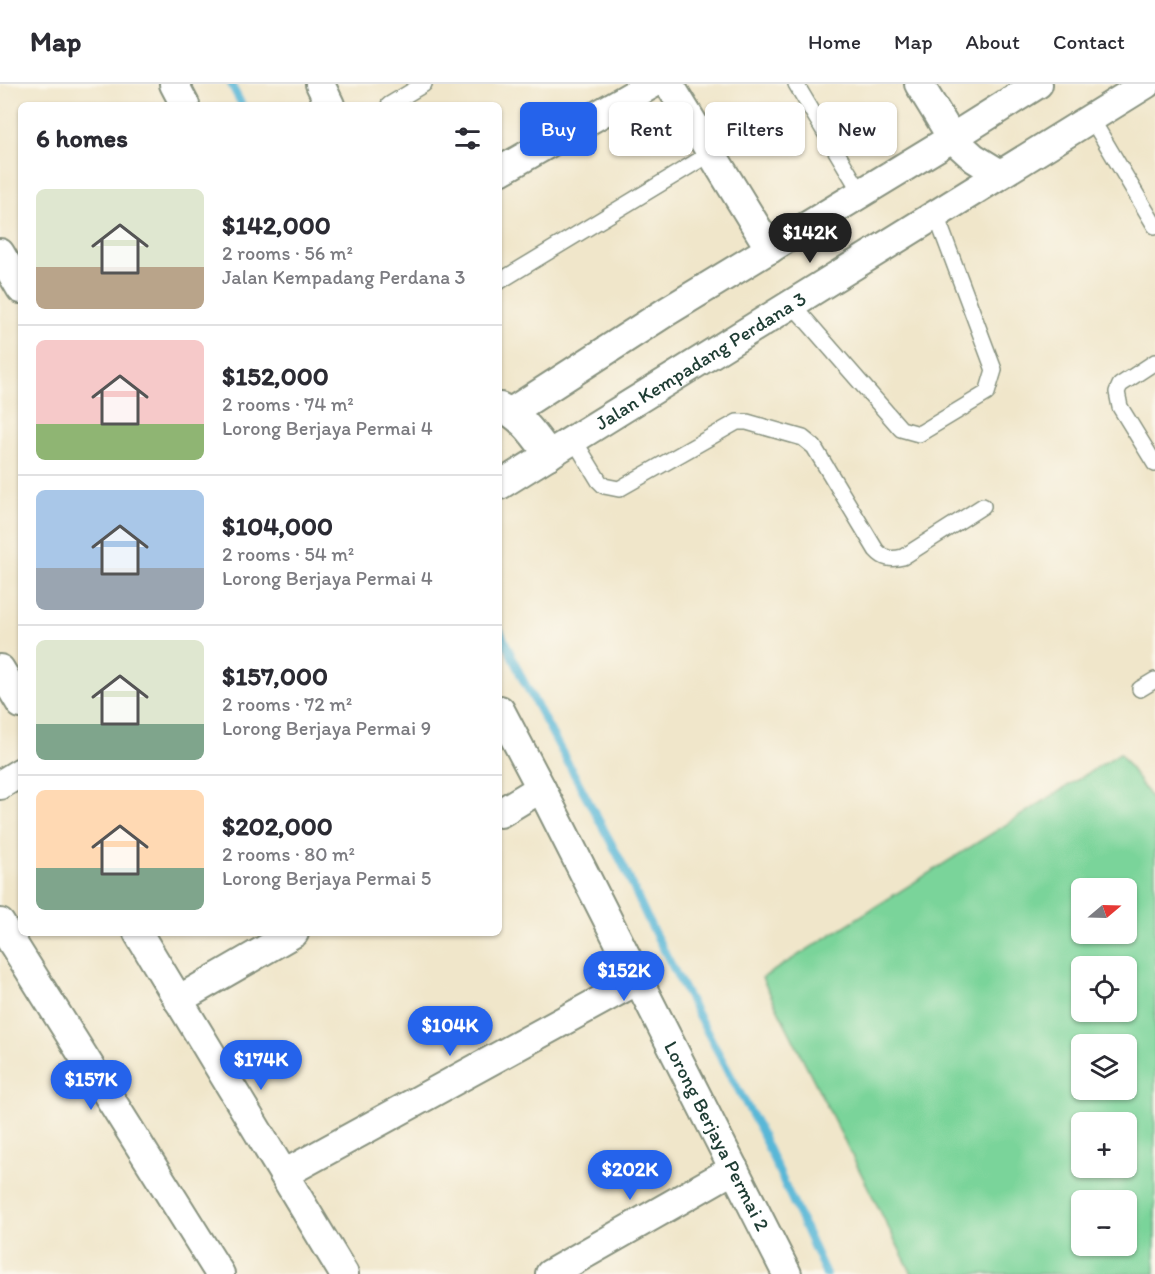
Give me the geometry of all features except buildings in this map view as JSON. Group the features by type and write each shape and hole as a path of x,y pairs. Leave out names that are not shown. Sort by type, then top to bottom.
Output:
{"street":[{"path":"174,84 183,102"},
{"path":"320,84 329,102"},
{"path":"502,170 652,84"},
{"path":"669,84 705,143"},
{"path":"919,84 952,138 975,158 1000,174"},
{"path":"549,455 512,414 666,312 1038,84"},
{"name":"Jalan Kempadang Perdana 3","path":"502,484 1146,84"},
{"path":"713,156 770,249"},
{"path":"0,253 18,284"},
{"path":"0,669 14,699"},
{"name":"Lorong Berjaya Permai 2","path":"502,714 787,1274"},
{"path":"0,784 18,774"},
{"path":"502,812 541,788"},
{"path":"0,923 220,1274"},
{"path":"140,936 344,1274"},
{"path":"178,1000 289,936"},
{"path":"284,1174 638,980"},
{"path":"550,1274 734,1169"}],"lane":[{"path":"394,102 424,84"},
{"path":"796,84 861,193"},
{"path":"1091,118 1155,226"},
{"path":"502,280 706,156"},
{"path":"791,303 901,429 919,434 987,393 994,370 936,215"},
{"path":"1155,362 1120,385 1117,400 1155,464"},
{"path":"574,440 599,481 611,489 619,489 737,422 747,422 803,438 814,447 876,550 888,559 903,556 983,506"},
{"path":"1140,689 1155,680"}],"green space":[{"path":"1120,753 1155,804 1155,1274 912,1274 762,978"}],"waterway":[{"path":"231,84 240,102"},
{"path":"502,635 522,678 622,863 651,926 758,1126 826,1274"}]}
